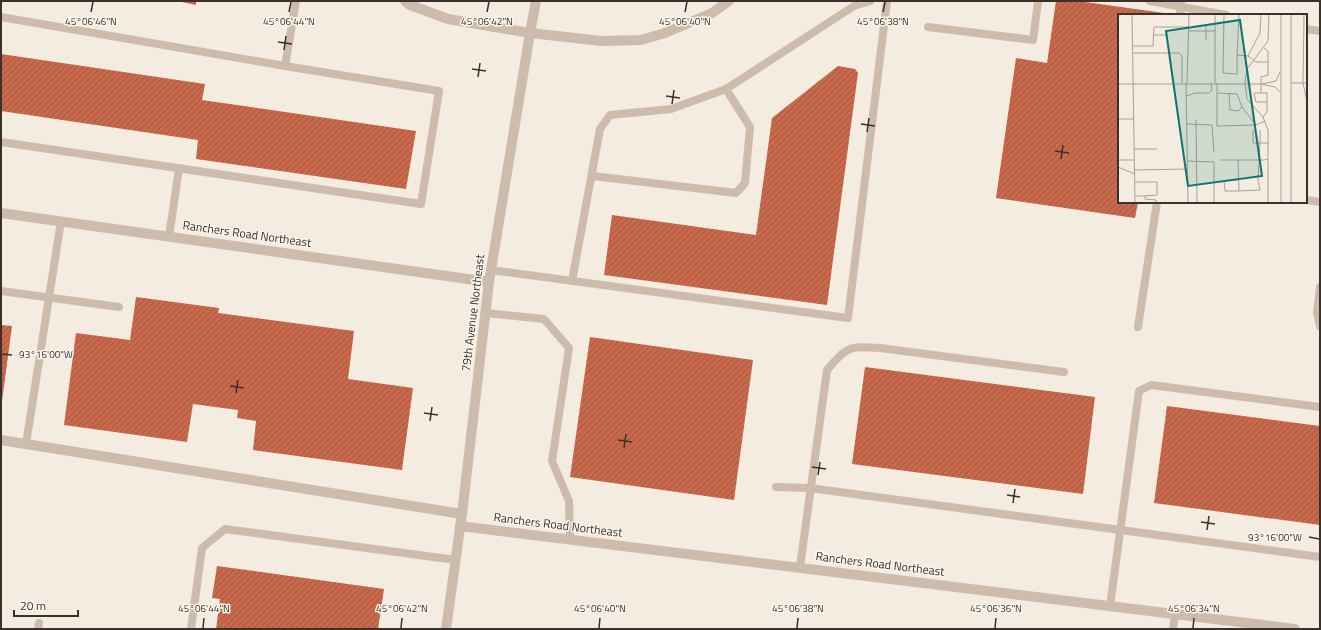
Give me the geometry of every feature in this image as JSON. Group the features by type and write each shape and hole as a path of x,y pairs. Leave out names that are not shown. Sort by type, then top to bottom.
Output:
{"street":[{"path":"405,1 410,5 448,19 530,33 602,41 641,40 689,24 712,13 729,1"},
{"name":"79th Avenue Northeast","path":"446,629 462,514 489,282 536,1"},
{"name":"Ranchers Road Northeast","path":"1,213 489,282"},
{"path":"1,440 462,514"},
{"name":"Ranchers Road Northeast","path":"460,526 1295,629"}],"lane":[{"path":"285,66 296,1"},
{"path":"572,281 600,129 610,115 671,109 726,89 854,6 870,1"},
{"path":"491,270 848,318 888,1"},
{"path":"928,27 1033,40 1038,1"},
{"path":"1150,1 1220,14"},
{"path":"1,17 439,91 421,204 1,142"},
{"path":"1307,29 1320,31"},
{"path":"592,176 736,193 744,183 750,127 726,89"},
{"path":"169,236 179,168"},
{"path":"1307,200 1320,202"},
{"path":"1138,327 1157,203"},
{"path":"26,444 61,221"},
{"path":"1320,287 1317,313 1320,326"},
{"path":"1,291 119,307"},
{"path":"486,313 544,319 569,348 552,461 569,501 570,540"},
{"path":"800,567 827,370 840,355 854,346 888,349 1064,372"},
{"path":"1110,606 1119,530 1139,391 1151,385 1320,407"},
{"path":"776,487 810,488 1320,557"},
{"path":"191,629 202,548 225,529 456,560"},
{"path":"1173,629 1175,614"}],"building":[{"path":"177,1 196,1 196,5"},
{"path":"1056,1 1078,1 1164,13 1118,14 1118,203 1138,203 1135,218 996,198 1016,58 1047,63"},
{"path":"1,54 205,84 202,100 416,131 406,189 196,159 198,140 1,111"},
{"path":"838,66 855,69 858,73 827,305 604,275 612,215 756,235 772,118"},
{"path":"136,297 219,308 218,313 354,331 348,379 413,388 402,470 253,450 256,421 237,418 238,410 193,404 187,442 64,425 76,333 130,340"},
{"path":"1,325 12,326 2,401 1,401"},
{"path":"590,337 753,360 734,500 570,477"},
{"path":"865,367 1095,397 1083,494 852,464"},
{"path":"1167,406 1320,426 1320,525 1154,503"},
{"path":"217,566 384,589 378,629 216,629 220,599 212,598"}]}
